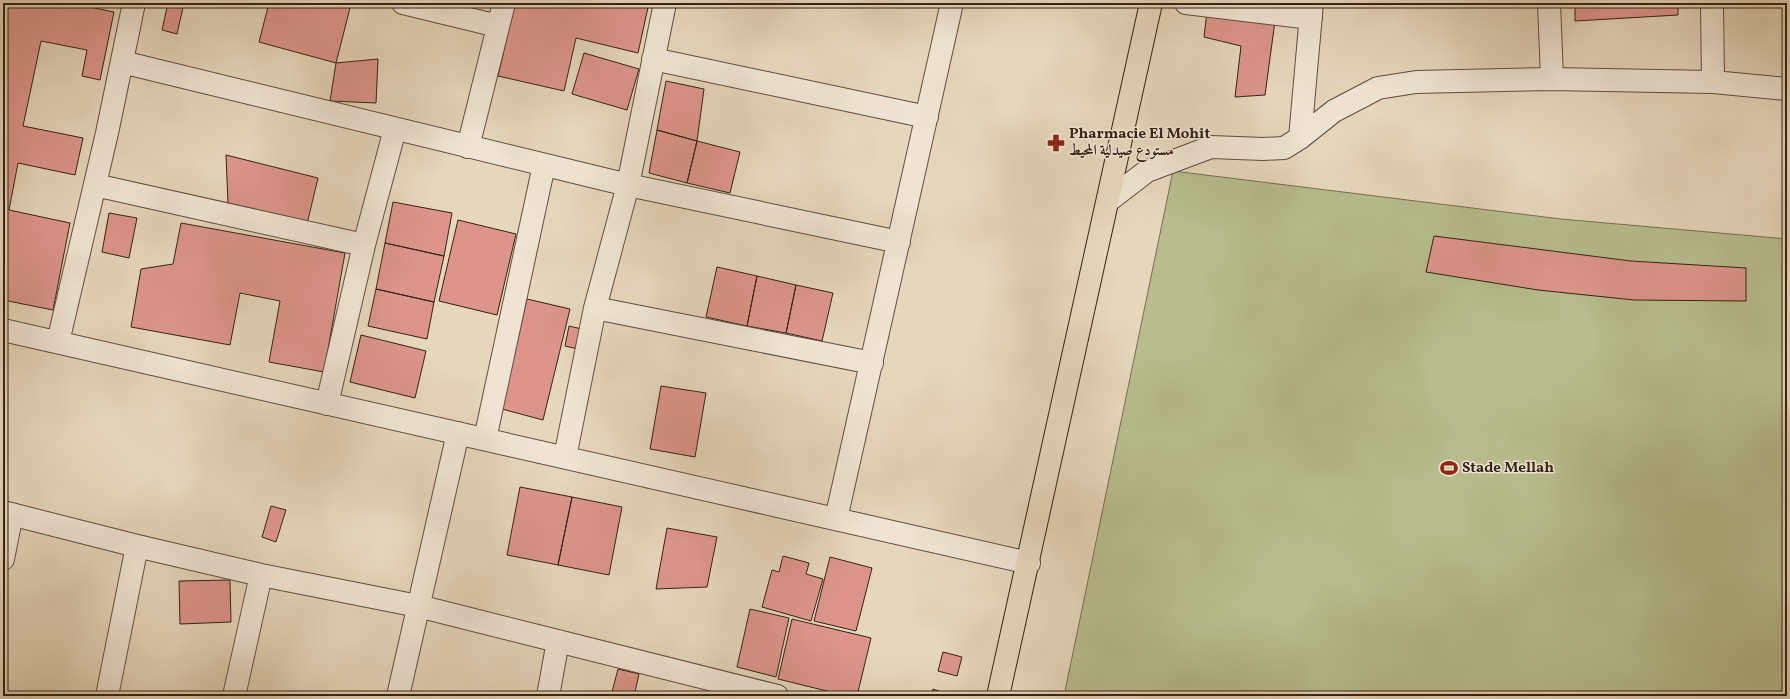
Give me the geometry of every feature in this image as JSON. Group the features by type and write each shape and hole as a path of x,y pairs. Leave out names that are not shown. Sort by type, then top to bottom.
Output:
{"main road":[{"path":"998,696 1029,563 1151,3"}],"street":[{"path":"58,342 95,185 134,3"},
{"path":"403,3 498,26"},
{"path":"468,147 504,3"},
{"path":"565,458 595,308 628,185 665,3"},
{"path":"836,519 952,3"},
{"path":"1186,3 1311,10 1300,138"},
{"path":"1549,3 1552,78"},
{"path":"1712,3 1713,82"},
{"path":"653,59 927,117"},
{"path":"122,62 628,185 899,242"},
{"path":"1108,201 1147,172 1196,151 1210,147 1263,149 1284,148 1300,138 1334,111 1378,88 1416,82 1552,78 1713,82 1787,88"},
{"path":"327,404 364,245 395,129"},
{"path":"485,439 544,165"},
{"path":"95,185 364,245"},
{"path":"595,308 872,363"},
{"path":"3,330 1029,563"},
{"path":"398,696 458,433"},
{"path":"3,559 7,513 137,546 262,575 418,606 777,696"},
{"path":"107,696 137,546"},
{"path":"234,696 262,575"},
{"path":"548,696 558,642"}],"green space":[{"name":"Stade Mellah","path":"1173,171 1561,219 1787,239 1787,696 1064,696"}],"building":[{"path":"3,3 70,3 114,12 100,80 82,76 87,50 41,41 23,126 83,138 75,175 18,163 9,210 70,223 53,310 3,300"},
{"path":"168,3 184,3 177,34 162,30"},
{"path":"269,3 351,4 336,63 259,42"},
{"path":"515,3 649,3 638,53 576,38 564,91 498,76"},
{"path":"1575,3 1678,3 1678,15 1575,21"},
{"path":"1207,12 1275,21 1265,95 1235,97 1241,46 1204,37"},
{"path":"584,53 639,69 627,110 572,94"},
{"path":"378,59 376,103 330,101 336,63"},
{"path":"666,81 704,89 697,141 657,130"},
{"path":"657,130 697,141 687,183 649,173"},
{"path":"697,141 740,152 730,193 687,183"},
{"path":"226,155 318,178 307,224 228,203"},
{"path":"393,202 452,213 444,256 385,243"},
{"path":"109,213 137,218 129,258 102,252"},
{"path":"458,220 516,234 497,315 439,301"},
{"path":"181,223 345,253 324,372 269,362 280,301 240,293 230,345 131,327 141,269 173,264"},
{"path":"1434,236 1631,261 1746,268 1746,301 1634,300 1538,290 1426,272"},
{"path":"385,243 444,256 434,302 376,289"},
{"path":"717,267 757,276 747,326 706,317"},
{"path":"757,276 796,285 786,333 747,326"},
{"path":"796,285 833,293 822,341 786,333"},
{"path":"376,289 434,302 427,339 368,326"},
{"path":"527,299 570,309 543,420 502,409"},
{"path":"569,326 586,330 582,350 565,346"},
{"path":"361,335 426,351 415,398 350,382"},
{"path":"661,386 706,393 695,457 650,449"},
{"path":"520,487 572,497 558,565 507,555"},
{"path":"572,497 622,507 609,575 558,565"},
{"path":"271,506 286,510 276,542 262,537"},
{"path":"667,528 717,537 707,587 656,589"},
{"path":"783,556 809,563 806,574 823,579 811,621 762,607 772,570 779,572"},
{"path":"830,557 872,568 856,631 814,621"},
{"path":"230,580 231,622 180,624 179,581"},
{"path":"750,609 789,618 776,677 737,667"},
{"path":"792,619 871,638 857,696 847,696 778,679"},
{"path":"943,652 962,657 957,676 938,671"},
{"path":"618,669 639,674 634,696 611,696"},
{"path":"933,689 947,694 947,696 931,696"}],"place":[{"name":"Pharmacie El Mohit مستودع صيدلية المحيط","path":"1056,143"},
{"name":"Stade Mellah","path":"1449,468"}]}
